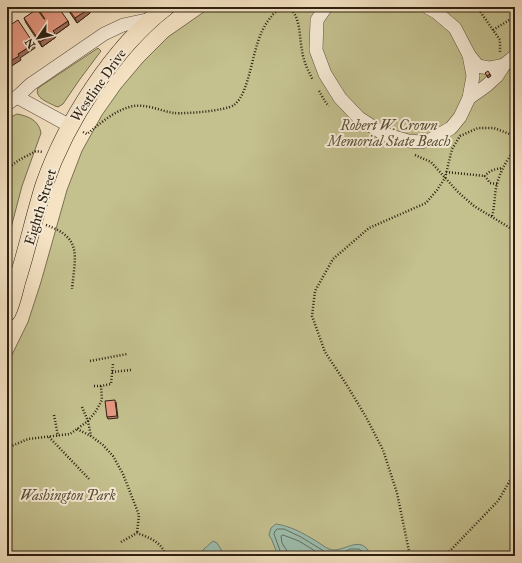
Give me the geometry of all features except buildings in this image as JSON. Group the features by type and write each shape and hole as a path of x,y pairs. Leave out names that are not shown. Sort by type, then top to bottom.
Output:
{"main road":[{"name":"Westline Drive","path":"70,126 116,57 151,19 166,7"},
{"name":"Eighth Street","path":"7,313 35,221 44,185 70,126"}],"street":[{"path":"315,7 317,20 316,50 325,74 340,98 359,118 384,134 408,141 421,142 430,140 451,128 460,117 469,98 473,76 469,55"},
{"path":"317,20 326,7"},
{"path":"427,7 436,12 455,28 469,55 478,66 489,68 515,56"},
{"name":"Westline Drive","path":"70,126 12,100 30,84 104,34 123,25 151,19"},
{"path":"469,98 497,76 502,61"}],"path":[{"path":"477,7 500,40 502,61"},
{"path":"70,126 87,134 102,121 120,111 135,106 187,114 226,108 234,105 243,94 256,43 263,26 274,13 282,8 290,8 295,12 302,51 309,74 326,103 330,107"},
{"path":"493,30 511,19"},
{"path":"410,556 397,494 383,450 352,393 325,352 312,316 315,291 332,259 370,228 426,203 438,190 445,178 452,149 460,136 478,128 494,128 515,136"},
{"path":"7,169 36,150 56,155"},
{"path":"492,216 497,184 503,168 515,150"},
{"path":"414,154 431,162 457,191 474,206 515,231"},
{"path":"485,176 489,171 503,168"},
{"path":"446,172 485,176 490,183 497,184"},
{"path":"35,221 55,228 69,238 74,252 72,289"},
{"path":"90,361 127,354"},
{"path":"94,386 111,384 113,364"},
{"path":"112,372 130,370"},
{"path":"7,448 28,438 70,434 88,422 102,400 101,386"},
{"path":"82,407 88,422 91,436"},
{"path":"54,415 58,436"},
{"path":"77,429 91,436 103,445 113,456 123,474 138,515 137,533"},
{"path":"49,437 90,480"},
{"path":"445,556 498,501 515,472"},
{"path":"121,542 137,533 146,536 159,544 165,556"}],"green space":[{"name":"Robert W. Crown Memorial State Beach","path":"211,7 515,7 515,556 7,556 7,365 28,322 67,190 82,151 102,115 121,88 143,62 168,37"},
{"path":"98,48 101,51 63,104 58,107 40,97 37,91 38,88"},
{"path":"17,114 26,116 36,122 41,133 22,186 7,243 7,119"}],"water":[{"path":"276,524 296,530 329,549 340,549 357,544 362,545 367,549 371,556 279,556 269,535 271,528"},
{"path":"213,541 217,543 221,549 222,556 202,556 203,550"}],"park label":[{"name":"Washington Park","path":"68,495"}]}
